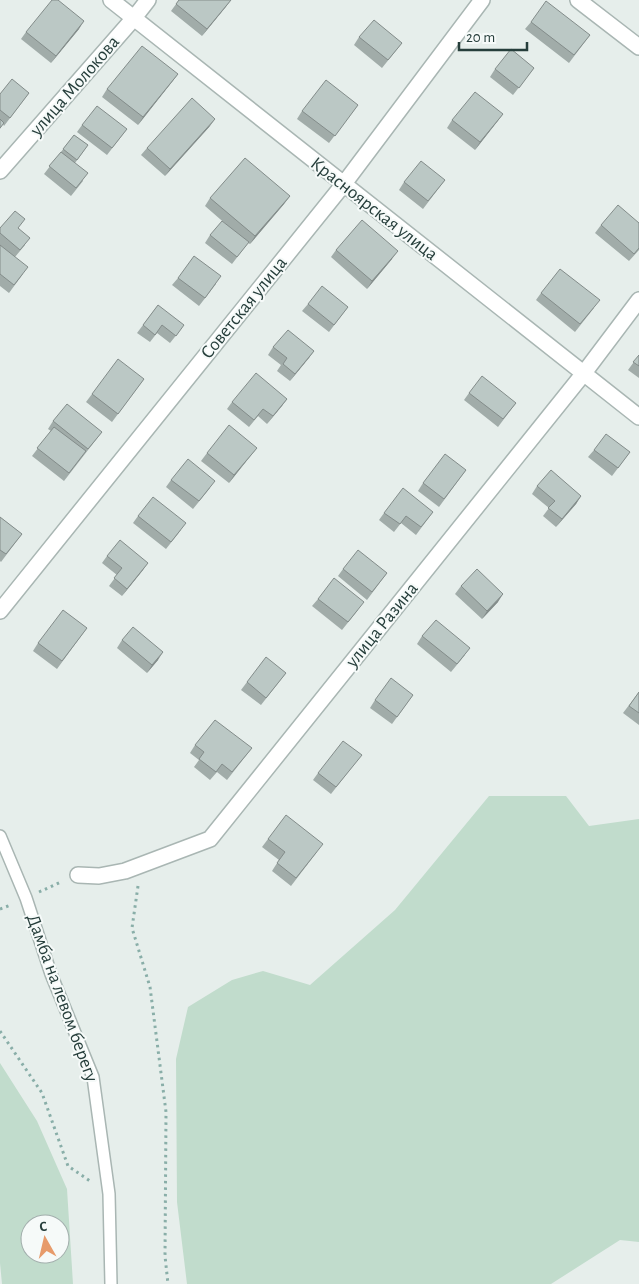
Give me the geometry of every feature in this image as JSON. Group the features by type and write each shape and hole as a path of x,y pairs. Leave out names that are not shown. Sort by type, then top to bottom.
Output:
{"street":[{"name":"Красноярская улица","path":"111,0 639,417"},
{"name":"улица Молокова","path":"0,170 148,0"},
{"name":"Советская улица","path":"0,611 343,185 482,0"},
{"path":"578,0 639,47"},
{"name":"улица Разина","path":"78,875 99,876 125,871 210,839 584,374 639,300"}],"lane":[{"name":"Дамба на левом берегу","path":"0,836 26,898 51,974 93,1077 109,1194 111,1284"}],"path":[{"path":"141,866 132,928 150,987 166,1112 165,1256 168,1284"},
{"path":"26,898 78,875"},
{"path":"0,1031 42,1093 68,1166 109,1194"}],"green space":[{"path":"489,796 566,796 589,826 639,819 639,1242 620,1240 551,1284 187,1284 177,1202 176,1059 188,1007 232,980 263,971 310,985 395,910"},
{"path":"0,1063 37,1121 67,1189 69,1214 20,1214 20,1264 70,1264 70,1236 73,1284 2,1284 0,1263"}],"building":[{"path":"52,0 58,0 84,21 56,56 26,32"},
{"path":"179,0 231,0 207,29 176,4"},
{"path":"546,1 590,35 574,55 531,22"},
{"path":"374,20 402,43 388,60 359,37"},
{"path":"142,46 178,74 143,117 107,89"},
{"path":"511,49 534,68 519,88 495,69"},
{"path":"12,79 29,93 10,118 0,110 0,94"},
{"path":"326,80 358,105 335,136 302,111"},
{"path":"475,92 503,114 480,142 452,120"},
{"path":"192,98 215,119 170,169 147,148"},
{"path":"97,106 127,129 112,148 82,125"},
{"path":"0,119 4,123 0,128"},
{"path":"74,135 88,145 77,160 63,149"},
{"path":"61,152 88,173 76,188 49,166"},
{"path":"245,158 290,196 255,236 210,198"},
{"path":"421,161 445,180 428,201 404,182"},
{"path":"618,205 639,223 639,248 634,254 601,225"},
{"path":"15,211 25,219 18,228 30,238 20,250 0,233 0,228"},
{"path":"362,220 398,251 372,281 336,250"},
{"path":"222,221 249,242 237,257 210,235"},
{"path":"0,245 28,267 14,285 0,274"},
{"path":"194,256 221,276 205,298 178,278"},
{"path":"560,269 600,300 580,324 541,293"},
{"path":"322,286 348,307 334,325 308,304"},
{"path":"158,305 184,325 176,336 162,325 155,335 143,325"},
{"path":"288,330 314,351 295,374 283,364 287,358 273,347"},
{"path":"639,355 639,366 633,362"},
{"path":"118,359 144,379 118,414 92,394"},
{"path":"256,373 287,399 273,416 263,409 254,420 232,402"},
{"path":"482,376 516,403 503,419 469,393"},
{"path":"67,404 102,432 88,449 53,421"},
{"path":"229,425 257,448 234,475 207,453"},
{"path":"54,427 86,451 69,473 37,448"},
{"path":"606,434 630,452 618,468 594,450"},
{"path":"445,454 466,470 444,499 423,483"},
{"path":"188,459 215,481 199,501 171,480"},
{"path":"551,470 581,496 562,519 548,508 555,501 537,486"},
{"path":"403,488 433,512 421,527 406,516 400,524 384,513"},
{"path":"153,497 186,523 171,542 138,516"},
{"path":"0,517 22,534 6,554 0,550"},
{"path":"120,540 148,563 127,589 114,578 122,568 107,556"},
{"path":"358,550 387,573 372,592 343,569"},
{"path":"477,569 503,594 487,611 461,586"},
{"path":"334,578 364,602 348,622 318,599"},
{"path":"63,610 87,628 62,661 38,643"},
{"path":"436,620 470,648 457,664 422,636"},
{"path":"133,627 163,652 152,665 122,640"},
{"path":"266,657 286,673 266,698 247,682"},
{"path":"391,678 413,695 397,717 375,700"},
{"path":"639,692 639,713 629,706"},
{"path":"215,720 252,748 232,772 222,764 216,772 199,759 204,752 195,745"},
{"path":"343,741 362,755 336,787 318,773"},
{"path":"286,815 323,844 296,878 277,863 285,852 268,839"}]}
